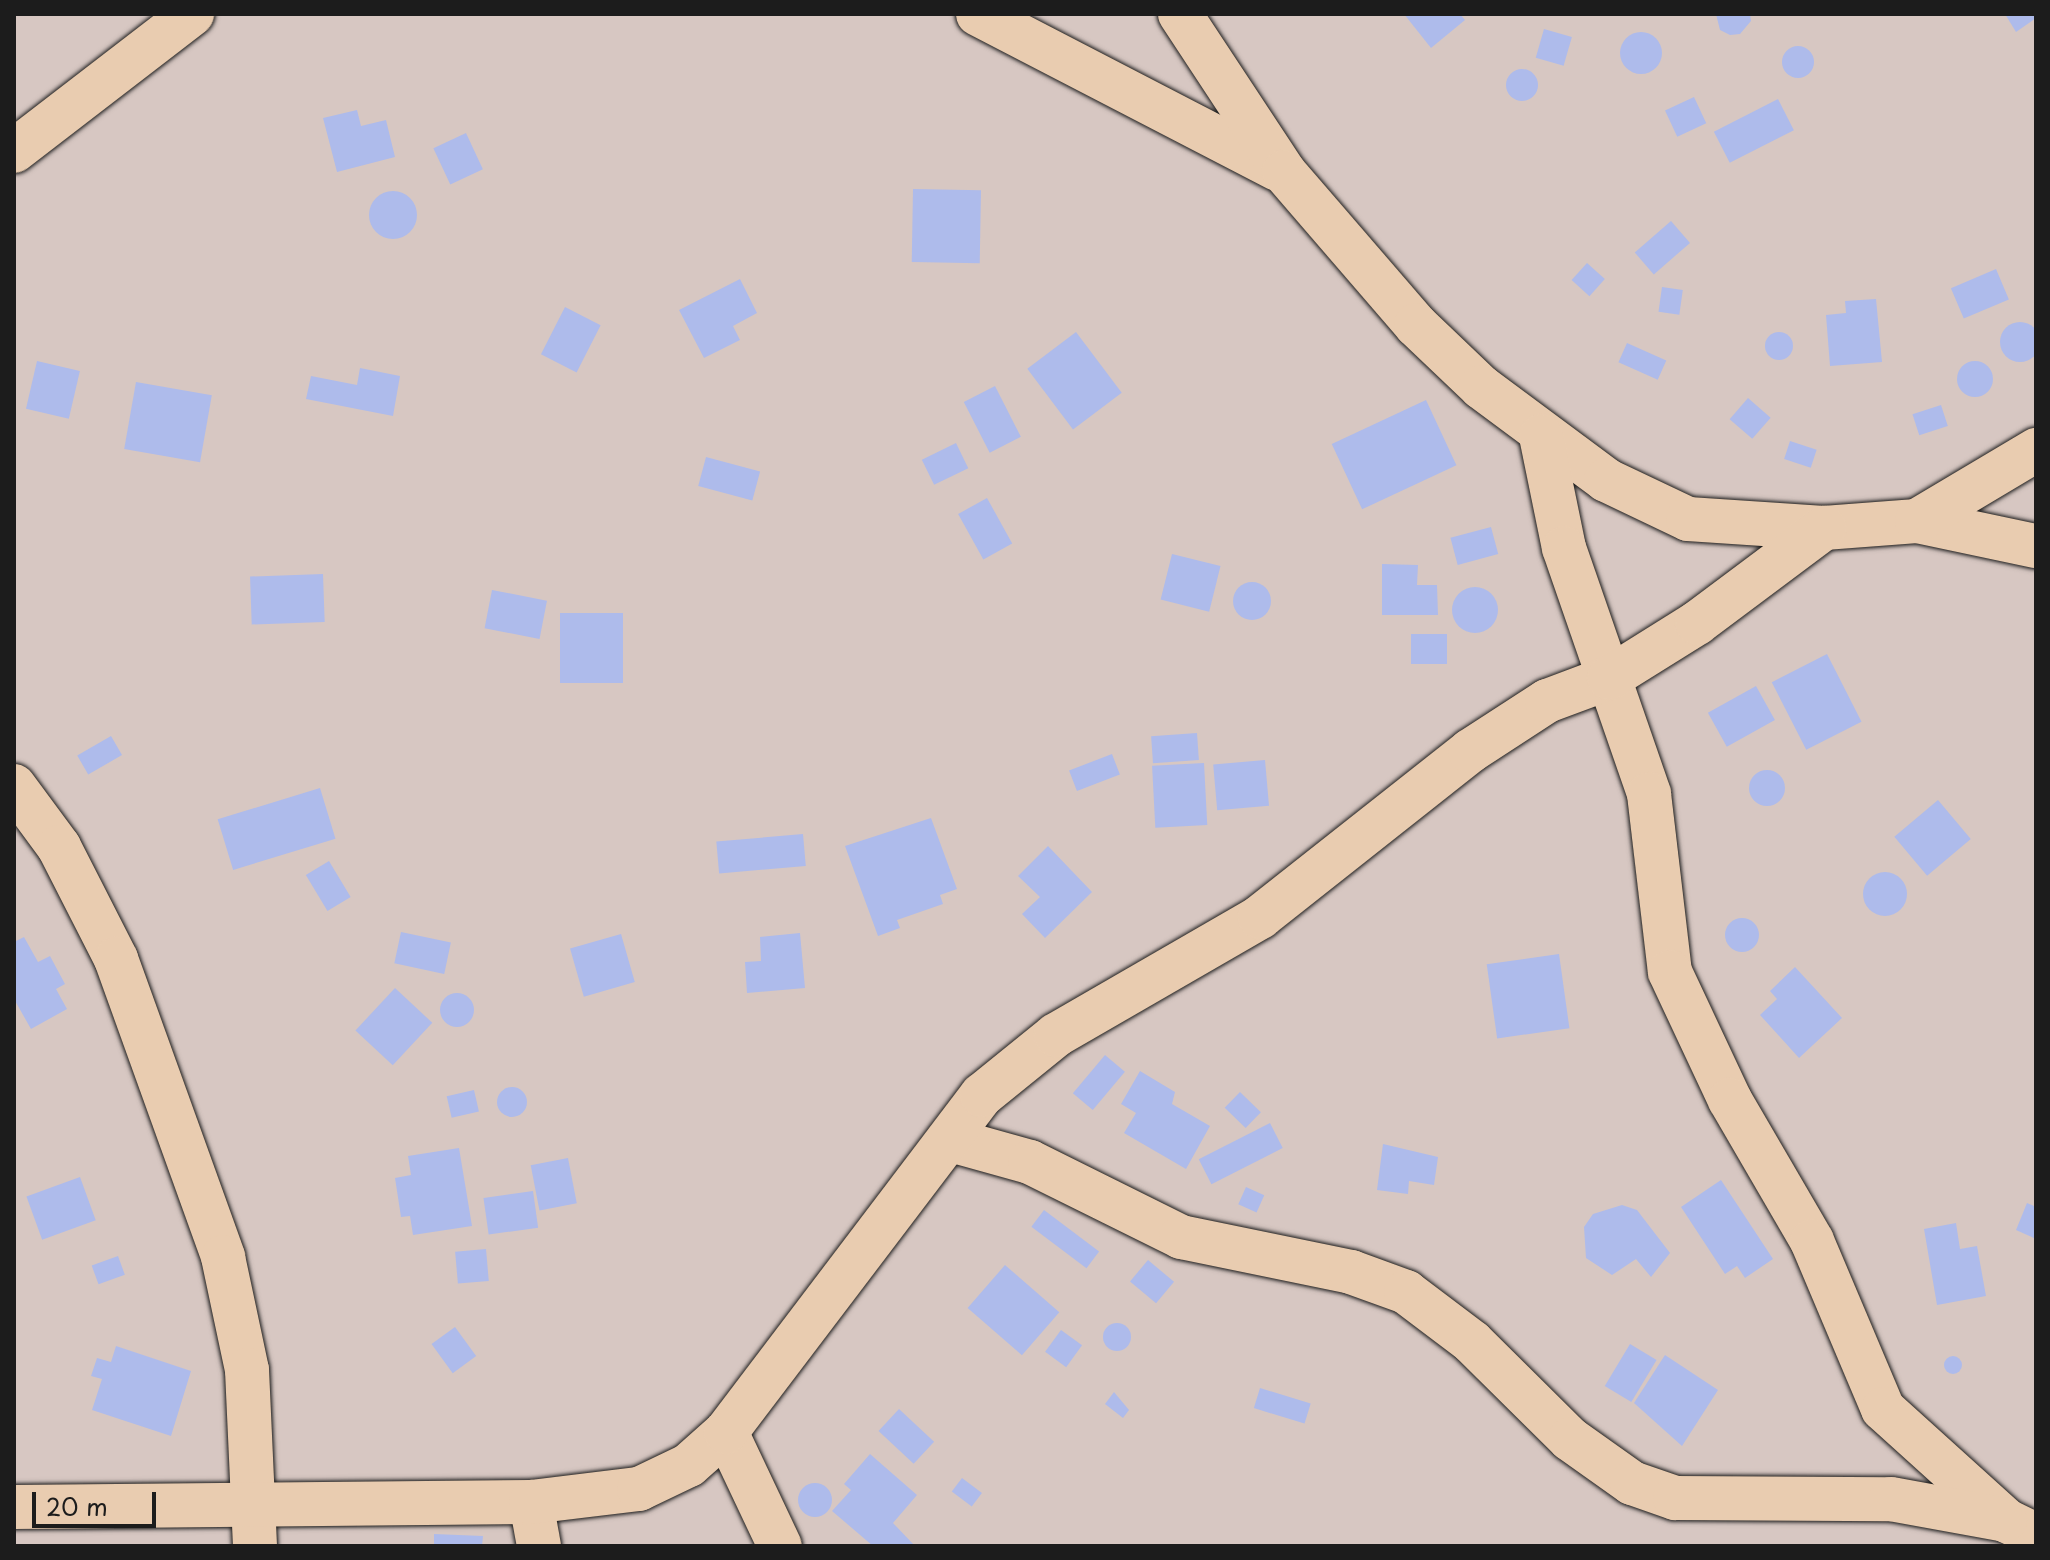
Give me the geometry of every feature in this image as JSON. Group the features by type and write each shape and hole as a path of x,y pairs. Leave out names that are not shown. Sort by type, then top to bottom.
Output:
{"street":[{"path":"14,151 192,14"},
{"path":"978,14 1284,172"},
{"path":"1180,14 1284,172 1416,325 1541,436 1606,480 1688,519 1824,528 1917,521 2036,546"},
{"path":"1541,436 1564,548 1649,794 1670,972 1723,1086 1812,1241 1883,1409 2021,1528"},
{"path":"1917,521 2036,450"},
{"path":"14,1507 255,1525 531,1502 639,1489 689,1465 726,1432 951,1140 982,1095 1056,1035 1260,917 1470,751 1547,701 1609,678 1697,623 1824,528"},
{"path":"14,786 59,847 116,959 186,1144 223,1257 247,1370 255,1525"},
{"path":"951,1140 1030,1162 1181,1237 1351,1272 1406,1292 1472,1342 1570,1439 1632,1483 1675,1498 1891,1499 2021,1528"},
{"path":"726,1432 780,1546"},
{"path":"531,1502 539,1546"}],"building":[{"path":"1404,14 1460,14 1465,20 1431,48"},
{"path":"1716,14 1750,14 1751,21 1740,34 1730,35 1720,30"},
{"path":"2005,14 2036,14 2036,18 2016,32"},
{"path":"1544,29 1572,37 1564,66 1536,58"},
{"path":"1641,32 1656,38 1662,53 1656,68 1641,74 1626,68 1620,53 1626,38"},
{"path":"1798,46 1809,51 1814,62 1809,73 1798,78 1787,73 1782,62 1787,51"},
{"path":"1522,69 1533,74 1538,85 1533,96 1522,101 1511,96 1506,85 1511,74"},
{"path":"1694,97 1706,123 1677,137 1665,111"},
{"path":"1778,99 1794,130 1730,163 1714,132"},
{"path":"357,110 361,126 386,120 395,157 337,172 323,118"},
{"path":"466,133 483,169 450,184 433,148"},
{"path":"913,189 981,190 980,263 912,262"},
{"path":"393,191 410,198 417,215 410,232 393,239 376,232 369,215 376,198"},
{"path":"1671,221 1690,243 1654,274 1635,252"},
{"path":"1587,263 1605,279 1589,296 1572,280"},
{"path":"1996,269 2009,299 1964,319 1951,288"},
{"path":"740,279 757,313 733,326 740,340 704,358 679,310"},
{"path":"1662,287 1683,290 1679,315 1659,312"},
{"path":"1876,299 1882,362 1830,366 1826,315 1846,313 1845,301"},
{"path":"565,307 601,325 577,372 541,354"},
{"path":"2020,322 2034,328 2040,342 2034,356 2020,362 2006,356 2000,342 2006,328"},
{"path":"1076,332 1122,393 1073,429 1027,369"},
{"path":"1779,332 1789,336 1793,346 1789,356 1779,360 1769,356 1765,346 1769,336"},
{"path":"1627,343 1666,360 1658,380 1618,362"},
{"path":"37,361 80,371 69,419 26,409"},
{"path":"1975,361 1988,366 1993,379 1988,392 1975,397 1962,392 1957,379 1962,366"},
{"path":"360,368 400,376 393,416 306,399 311,376 357,385"},
{"path":"136,382 212,395 200,462 124,449"},
{"path":"995,386 1021,437 990,453 964,402"},
{"path":"1748,398 1771,418 1752,439 1730,419"},
{"path":"1426,400 1456,465 1362,509 1332,444"},
{"path":"1941,405 1948,426 1919,435 1912,414"},
{"path":"1790,441 1817,450 1811,468 1784,459"},
{"path":"956,443 968,468 934,485 922,460"},
{"path":"706,457 760,471 752,500 698,486"},
{"path":"987,498 1012,543 983,559 958,514"},
{"path":"1491,527 1498,554 1458,565 1450,538"},
{"path":"1172,554 1221,566 1209,612 1161,600"},
{"path":"1382,564 1418,565 1417,585 1437,585 1438,615 1382,615"},
{"path":"323,574 325,622 252,625 250,577"},
{"path":"1252,582 1266,587 1271,601 1266,615 1252,620 1238,615 1233,601 1238,587"},
{"path":"1475,587 1491,594 1498,610 1491,626 1475,633 1459,626 1452,610 1459,594"},
{"path":"492,590 547,601 540,639 485,628"},
{"path":"560,613 623,613 623,683 560,683"},
{"path":"1411,634 1447,634 1447,664 1411,664"},
{"path":"1827,654 1862,722 1806,750 1772,682"},
{"path":"1756,686 1775,720 1727,747 1708,713"},
{"path":"1197,733 1199,760 1153,763 1151,736"},
{"path":"111,736 122,755 88,775 77,756"},
{"path":"1112,754 1120,775 1077,791 1069,770"},
{"path":"1265,760 1269,806 1217,810 1213,765"},
{"path":"1204,763 1207,825 1155,828 1152,766"},
{"path":"1767,770 1780,775 1785,788 1780,801 1767,806 1754,801 1749,788 1754,775"},
{"path":"320,788 335,839 233,870 218,819"},
{"path":"1938,800 1971,839 1927,876 1894,837"},
{"path":"931,818 957,889 940,895 943,904 897,920 900,928 878,936 845,846"},
{"path":"803,834 806,866 719,873 716,842"},
{"path":"1048,846 1092,892 1045,938 1022,914 1040,897 1018,876"},
{"path":"329,861 351,897 327,911 306,875"},
{"path":"1885,872 1901,878 1907,894 1901,910 1885,916 1869,910 1863,894 1869,878"},
{"path":"1742,918 1754,923 1759,935 1754,947 1742,952 1730,947 1725,935 1730,923"},
{"path":"401,932 451,943 444,974 394,963"},
{"path":"800,933 805,988 747,993 745,962 761,961 760,937"},
{"path":"621,934 635,982 584,997 570,949"},
{"path":"24,937 38,962 50,956 65,984 56,989 67,1009 31,1029 14,999 14,942"},
{"path":"1559,954 1569,1028 1497,1038 1487,964"},
{"path":"1795,967 1842,1018 1799,1058 1760,1015 1777,999 1770,991"},
{"path":"395,988 432,1023 393,1065 355,1030"},
{"path":"457,993 469,998 474,1010 469,1022 457,1027 445,1022 440,1010 445,998"},
{"path":"1105,1055 1125,1072 1093,1110 1073,1093"},
{"path":"1140,1071 1175,1092 1172,1104 1210,1126 1186,1169 1124,1133 1136,1113 1121,1104"},
{"path":"512,1087 523,1091 527,1102 523,1113 512,1117 501,1113 497,1102 501,1091"},
{"path":"474,1090 479,1111 452,1118 447,1096"},
{"path":"1240,1092 1261,1112 1246,1128 1225,1108"},
{"path":"1270,1123 1283,1148 1211,1184 1199,1159"},
{"path":"1383,1144 1438,1157 1434,1185 1409,1181 1408,1194 1377,1190"},
{"path":"459,1148 472,1226 413,1235 410,1216 401,1217 395,1178 411,1175 408,1156"},
{"path":"568,1158 577,1203 539,1210 531,1165"},
{"path":"80,1177 96,1220 42,1240 26,1196"},
{"path":"1721,1180 1773,1259 1745,1278 1737,1266 1725,1274 1681,1207"},
{"path":"1246,1187 1264,1195 1257,1212 1238,1204"},
{"path":"533,1191 538,1228 489,1235 483,1198"},
{"path":"2027,1203 2036,1207 2036,1239 2016,1230"},
{"path":"1622,1205 1637,1210 1670,1253 1651,1277 1636,1259 1612,1275 1586,1258 1584,1227 1593,1214"},
{"path":"1044,1210 1099,1252 1086,1268 1031,1227"},
{"path":"1956,1223 1960,1249 1977,1246 1986,1296 1937,1305 1924,1229"},
{"path":"486,1249 489,1281 458,1284 455,1252"},
{"path":"118,1256 125,1275 99,1284 92,1266"},
{"path":"1148,1260 1174,1282 1156,1303 1130,1281"},
{"path":"1005,1265 1059,1312 1022,1355 968,1308"},
{"path":"1117,1323 1127,1327 1131,1337 1127,1347 1117,1351 1107,1347 1103,1337 1107,1327"},
{"path":"455,1327 476,1356 453,1373 432,1344"},
{"path":"1061,1330 1082,1345 1066,1367 1045,1352"},
{"path":"1630,1344 1657,1360 1631,1402 1605,1386"},
{"path":"116,1346 191,1371 171,1436 92,1410 102,1379 91,1376 97,1358 111,1362"},
{"path":"1665,1355 1718,1390 1682,1446 1634,1403"},
{"path":"1953,1356 1962,1365 1953,1374 1944,1365"},
{"path":"1260,1388 1311,1403 1305,1424 1254,1408"},
{"path":"1114,1392 1129,1410 1123,1418 1105,1404"},
{"path":"899,1409 934,1442 914,1464 879,1431"},
{"path":"870,1454 917,1495 893,1523 915,1546 873,1546 832,1511 851,1490 844,1484"},
{"path":"962,1478 982,1493 972,1507 952,1492"},
{"path":"815,1483 827,1488 832,1500 827,1512 815,1517 803,1512 798,1500 803,1488"},
{"path":"434,1534 483,1536 482,1546 434,1546"}]}
